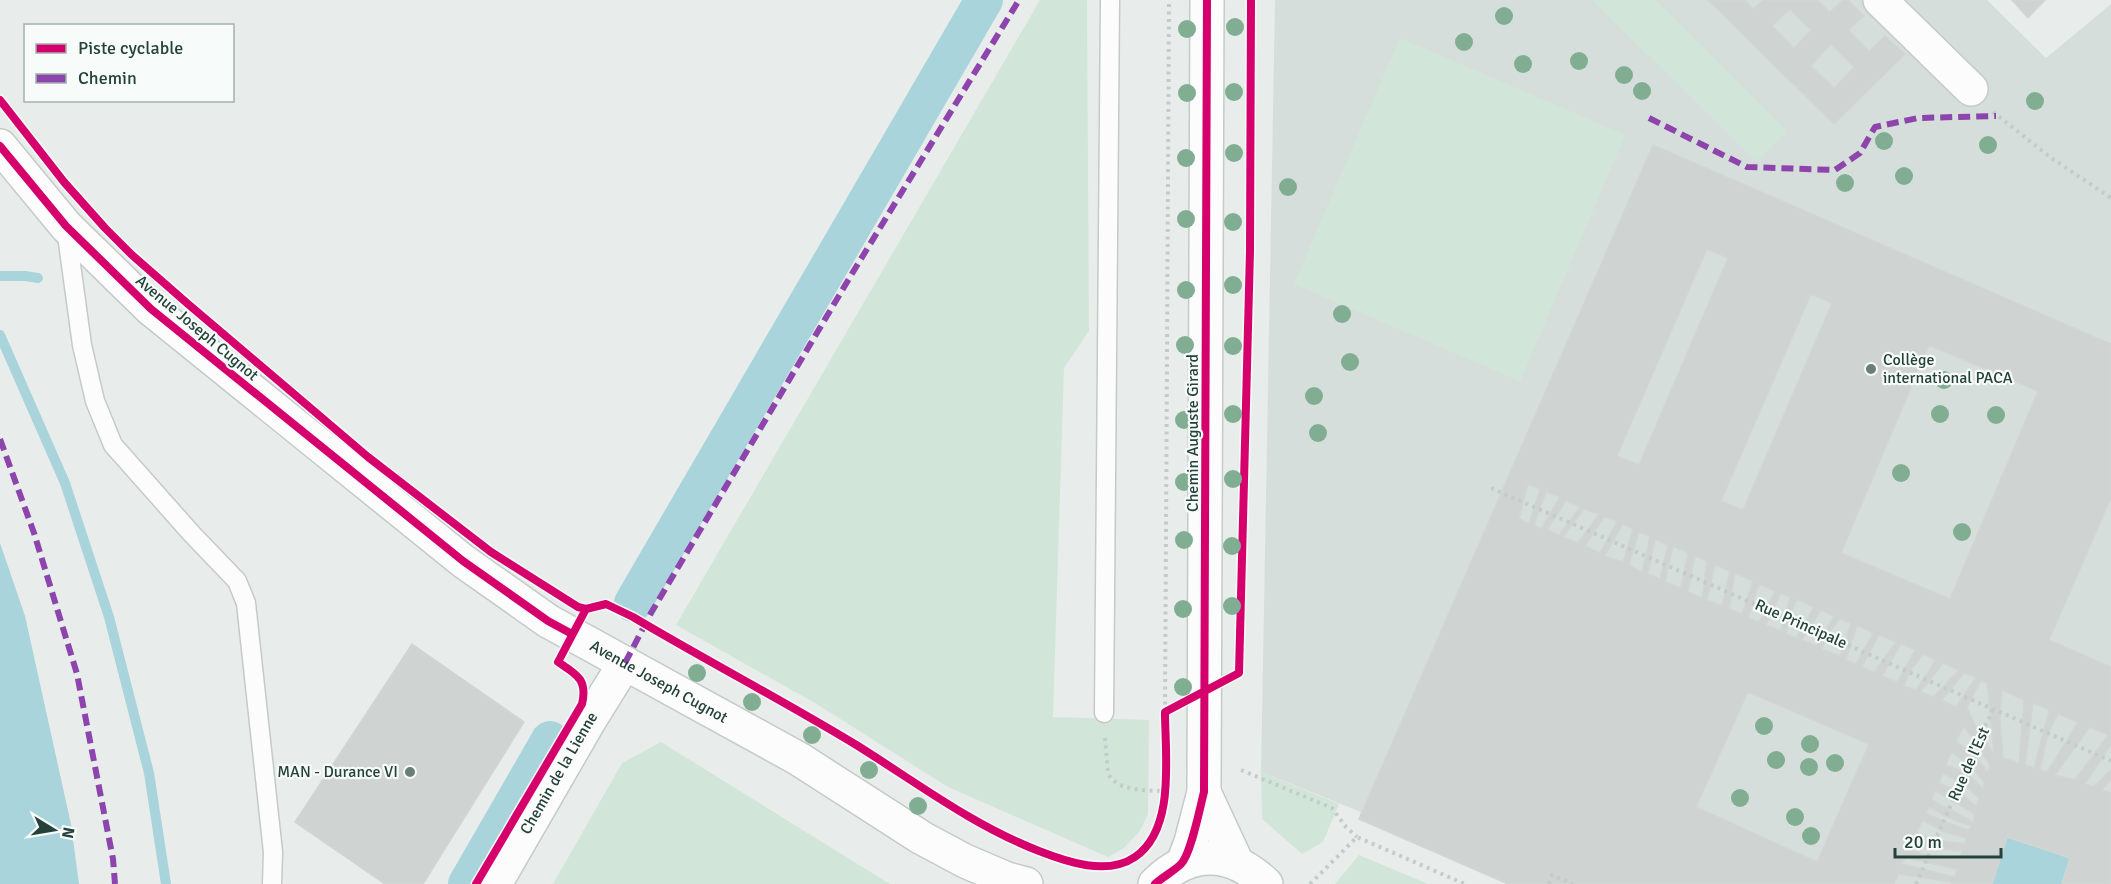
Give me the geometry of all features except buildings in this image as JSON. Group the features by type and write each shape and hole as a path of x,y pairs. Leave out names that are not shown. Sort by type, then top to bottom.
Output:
{"street":[{"name":"Chemin Auguste Girard","path":"1183,863 1204,792 1208,0"},
{"path":"1880,0 1971,89"},
{"name":"Avenue Joseph Cugnot","path":"0,146 66,226 151,309 454,554 549,621 799,759 922,838 965,861 1007,879 1026,884"},
{"name":"Chemin de la Lienne","path":"495,884 625,663"},
{"name":"Chemin Auguste Girard","path":"1204,792 1237,863"},
{"path":"1155,884 1168,872 1183,863 1201,858 1220,858 1237,863 1254,872 1266,884"}],"lane":[{"path":"1104,713 1110,0"},
{"path":"66,226 82,345 95,401 113,445 237,581 246,603 273,852 272,884"}],"path":[{"path":"1169,0 1165,711 1205,690"},
{"path":"1971,89 2001,120 2111,198"},
{"path":"1104,713 1105,745 1110,778 1125,787 1166,791"},
{"path":"1241,770 1332,808 1357,837 1465,884"},
{"path":"1310,884 1357,837"},
{"path":"1548,884 1552,875 1573,884"}],"shaded area":[{"path":"1275,0 1987,0 2046,58 2111,4 2111,884 1508,884 1359,819 1361,812 1261,772"}],"green space":[{"path":"1040,0 1087,0 1089,331 1064,368 1053,717 1149,720 1148,814 1140,831 1124,848 1108,857 948,787 815,703 676,625"},
{"path":"1592,0 1655,0 1787,131 1757,162"},
{"path":"1400,38 1625,135 1520,381 1294,284"},
{"path":"661,742 890,884 553,884 622,763"},
{"path":"1261,772 1339,804 1323,842 1302,854 1262,819"},
{"path":"1359,855 1428,884 1335,884"}],"water":[{"path":"0,543 25,616 71,824 79,884 0,884"},
{"path":"2007,837 2070,858 2062,884 1992,884"}],"waterway":[{"path":"633,603 984,0"},
{"path":"0,276 38,278"},
{"path":"0,335 65,483 109,617 149,773 166,884"},
{"path":"467,884 550,740"}],"marked path":[{"path":"625,663 651,613 853,272 1019,0"},
{"path":"1649,118 1747,167 1835,170 1860,153 1875,127 1918,118 1996,116"},
{"path":"0,439 34,533 77,674 113,859 115,884"}],"cycle path":[{"path":"1155,884 1185,859 1192,841 1204,792 1207,0"},
{"path":"0,100 64,182 132,255 368,457 491,552 578,607 586,609 606,604 633,617 830,729 969,817 1015,841 1074,863 1112,866 1135,857 1148,844 1157,829 1163,810 1165,790 1165,712 1239,673 1250,251 1251,0"},
{"path":"0,146 66,226 151,309 463,561 548,621 572,634"},
{"path":"476,884 582,704 582,683 575,674 558,662 586,609"}],"place":[{"name":"Collège international PACA","path":"1871,369"},
{"name":"MAN - Durance VI","path":"410,772"}]}
